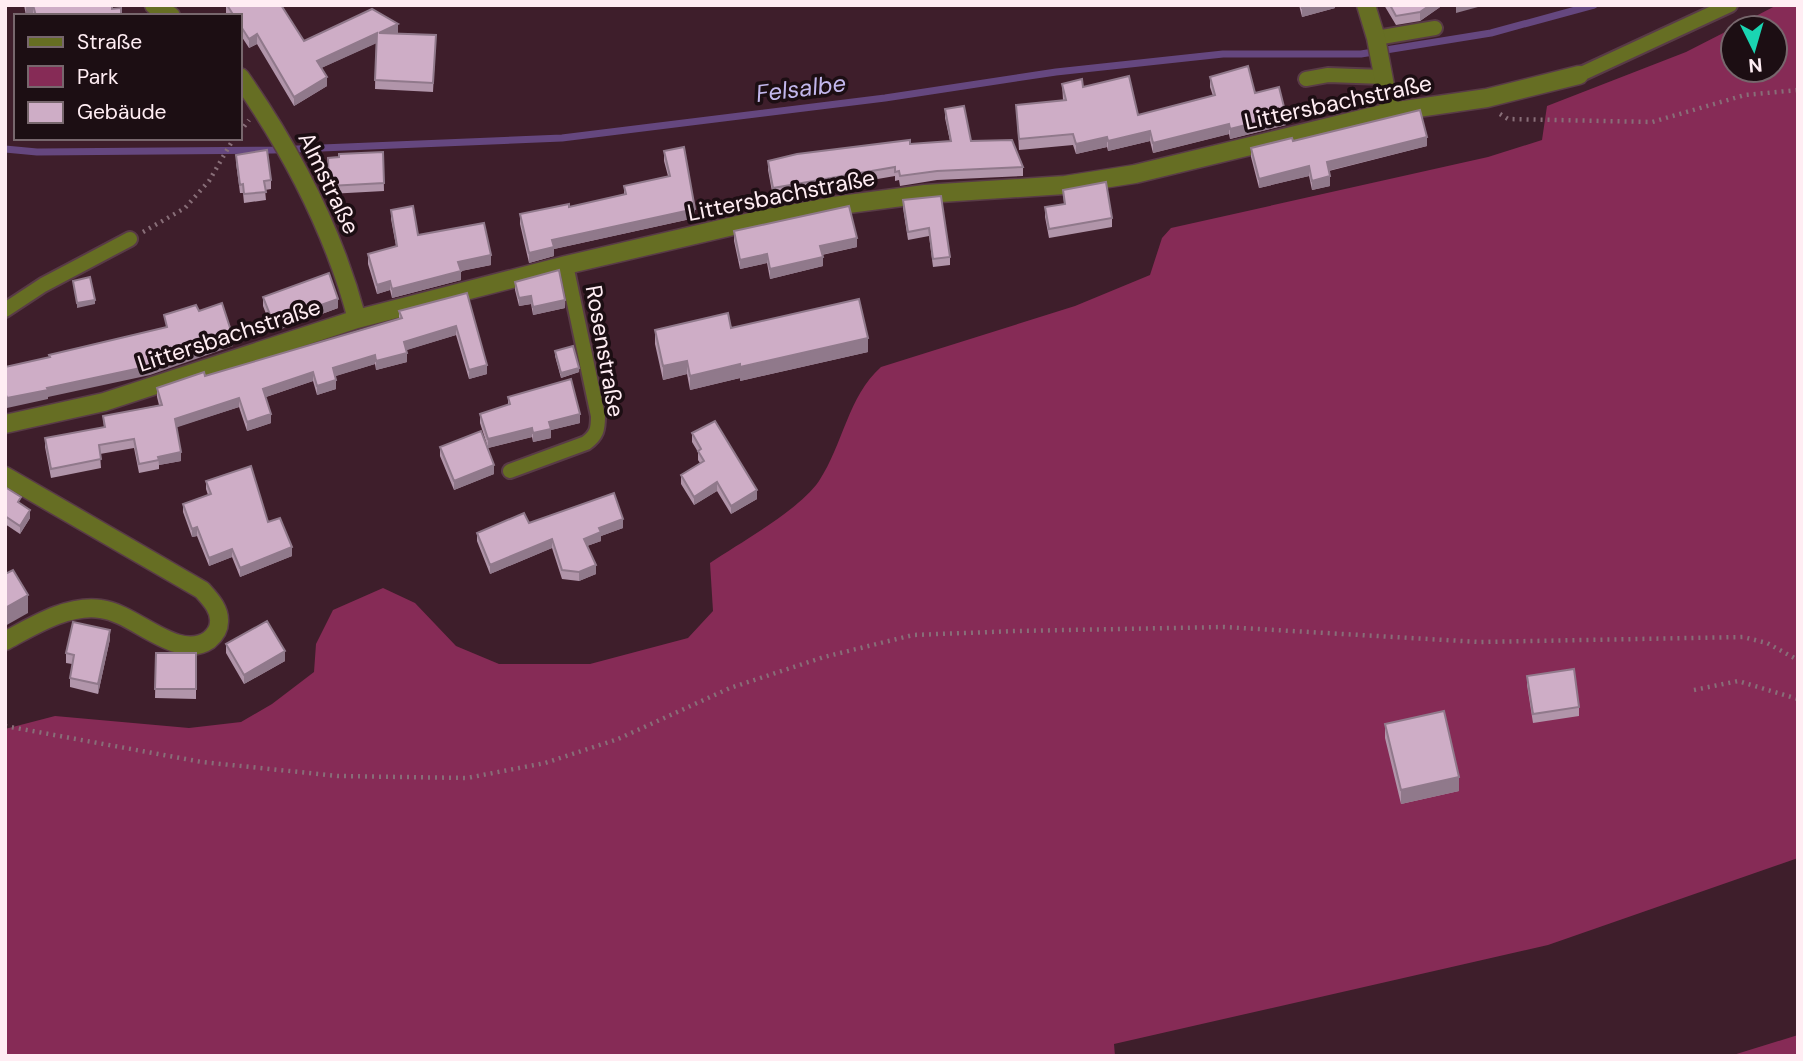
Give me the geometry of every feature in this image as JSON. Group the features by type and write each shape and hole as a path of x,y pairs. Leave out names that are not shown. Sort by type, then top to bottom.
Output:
{"street":[{"path":"1366,5 1390,112"},
{"name":"Littersbachstraße","path":"5,424 104,402 357,319 566,265 762,219 925,194 1065,185 1135,174 1390,112 1487,98 1579,75"},
{"name":"Almstraße","path":"242,80 293,160 330,239 357,319"},
{"path":"5,476 202,590 219,617 219,628 214,636 202,645 194,647 169,641 118,613 100,608 62,614 5,641"}],"lane":[{"path":"1579,75 1730,5"},
{"path":"1376,40 1435,28"},
{"path":"1306,79 1383,72"},
{"path":"5,310 43,285 130,239"},
{"name":"Rosenstraße","path":"510,471 586,443 594,438 598,429 598,416 566,265"}],"path":[{"path":"1487,98 1496,111 1508,119 1652,122 1745,95 1798,90"},
{"path":"130,239 185,208 209,181 232,140"},
{"path":"5,726 202,762 338,776 467,778 545,763 618,739 730,688 824,657 913,635 1224,627 1479,642 1743,637 1767,643 1798,660"},
{"path":"1694,690 1738,681 1798,699"}],"green space":[{"path":"1777,5 1798,5 1798,858 1548,945 1114,1044 1115,1056 5,1056 5,729 55,716 189,728 241,722 272,704 314,672 316,644 333,610 383,588 415,603 456,646 499,664 590,664 688,638 713,611 710,563 783,515 810,492 827,467 853,406 881,367 1075,306 1150,275 1162,238 1171,228 1488,157 1542,140 1547,106 1686,52 1719,35 1719,84 1789,84 1789,14 1760,14"},
{"path":"1798,1035 1798,1056 1730,1056"}],"building":[{"path":"33,5 112,5 112,9 121,8 121,14 35,14"},
{"path":"227,5 281,5 304,41 372,9 398,24 379,33 436,35 433,83 375,80 377,33 317,61 327,77 294,97 257,34 249,39 242,28 242,14 233,14"},
{"path":"1390,5 1430,5 1420,12 1396,16"},
{"path":"1248,66 1255,93 1279,87 1286,115 1230,129 1229,124 1153,143 1150,131 1108,141 1107,137 1076,144 1073,134 1019,139 1016,105 1066,100 1062,84 1082,79 1083,87 1129,76 1138,115 1215,95 1210,77"},
{"path":"964,106 971,141 1012,140 1023,167 937,171 900,176 899,171 895,172 895,167 773,188 768,161 797,154 910,140 910,144 951,141 945,109"},
{"path":"1420,110 1427,137 1327,162 1330,176 1312,181 1309,166 1259,179 1251,148 1292,138 1293,141"},
{"path":"684,147 695,209 552,240 554,247 529,253 520,214 569,204 569,207 626,194 624,186 670,176 664,151"},
{"path":"267,150 271,180 264,181 266,192 244,194 243,184 240,185 236,155"},
{"path":"383,152 384,183 329,186 328,158 339,157 339,154"},
{"path":"1106,182 1112,218 1049,229 1045,207 1065,204 1063,190"},
{"path":"941,196 950,257 933,259 929,228 908,232 903,200"},
{"path":"413,206 418,235 484,223 491,255 458,262 461,271 392,289 390,281 377,285 368,254 397,246 391,210"},
{"path":"849,206 857,238 820,246 823,257 770,269 767,254 740,260 734,231"},
{"path":"559,270 565,300 533,307 531,296 519,298 515,282"},
{"path":"329,273 338,299 273,322 263,297"},
{"path":"90,277 95,300 77,303 73,281"},
{"path":"467,293 487,365 469,370 456,326 404,342 407,353 376,361 375,355 333,368 336,380 317,386 313,372 263,389 271,414 247,422 239,398 175,419 181,452 158,457 159,460 139,464 134,439 99,445 101,459 51,469 45,438 105,427 103,416 162,405 157,388 204,372 205,376 402,318 399,311"},
{"path":"859,299 868,338 690,376 687,361 663,366 655,330 728,313 731,328"},
{"path":"222,303 233,337 150,366 47,388 48,390 7,398 5,395 5,367 167,327 164,315 196,305 199,311"},
{"path":"573,346 579,368 561,373 555,351"},
{"path":"571,379 580,414 549,422 551,429 533,433 532,428 488,439 480,414 510,404 508,397"},
{"path":"715,421 757,490 731,506 717,482 694,497 681,475 704,461 692,433"},
{"path":"481,431 494,465 454,481 440,447"},
{"path":"251,466 268,522 280,518 292,547 240,568 232,549 209,558 197,527 192,529 183,504 211,494 206,481"},
{"path":"5,487 21,497 18,502 30,510 20,526 5,516"},
{"path":"614,493 623,519 599,528 601,532 584,539 596,565 579,572 562,570 552,539 490,565 477,533 524,513 529,523"},
{"path":"13,570 28,595 5,608 5,574"},
{"path":"267,621 285,651 244,675 226,644"},
{"path":"73,622 110,630 98,684 70,678 74,655 66,653"},
{"path":"156,653 196,653 196,689 155,689"},
{"path":"1574,669 1579,707 1533,714 1527,676"},
{"path":"1444,711 1459,777 1401,790 1385,724"}],"waterway":[{"name":"Felsalbe","path":"5,149 37,152 273,150 562,138 885,98 1056,72 1223,54 1361,54 1491,33 1594,5"}]}
